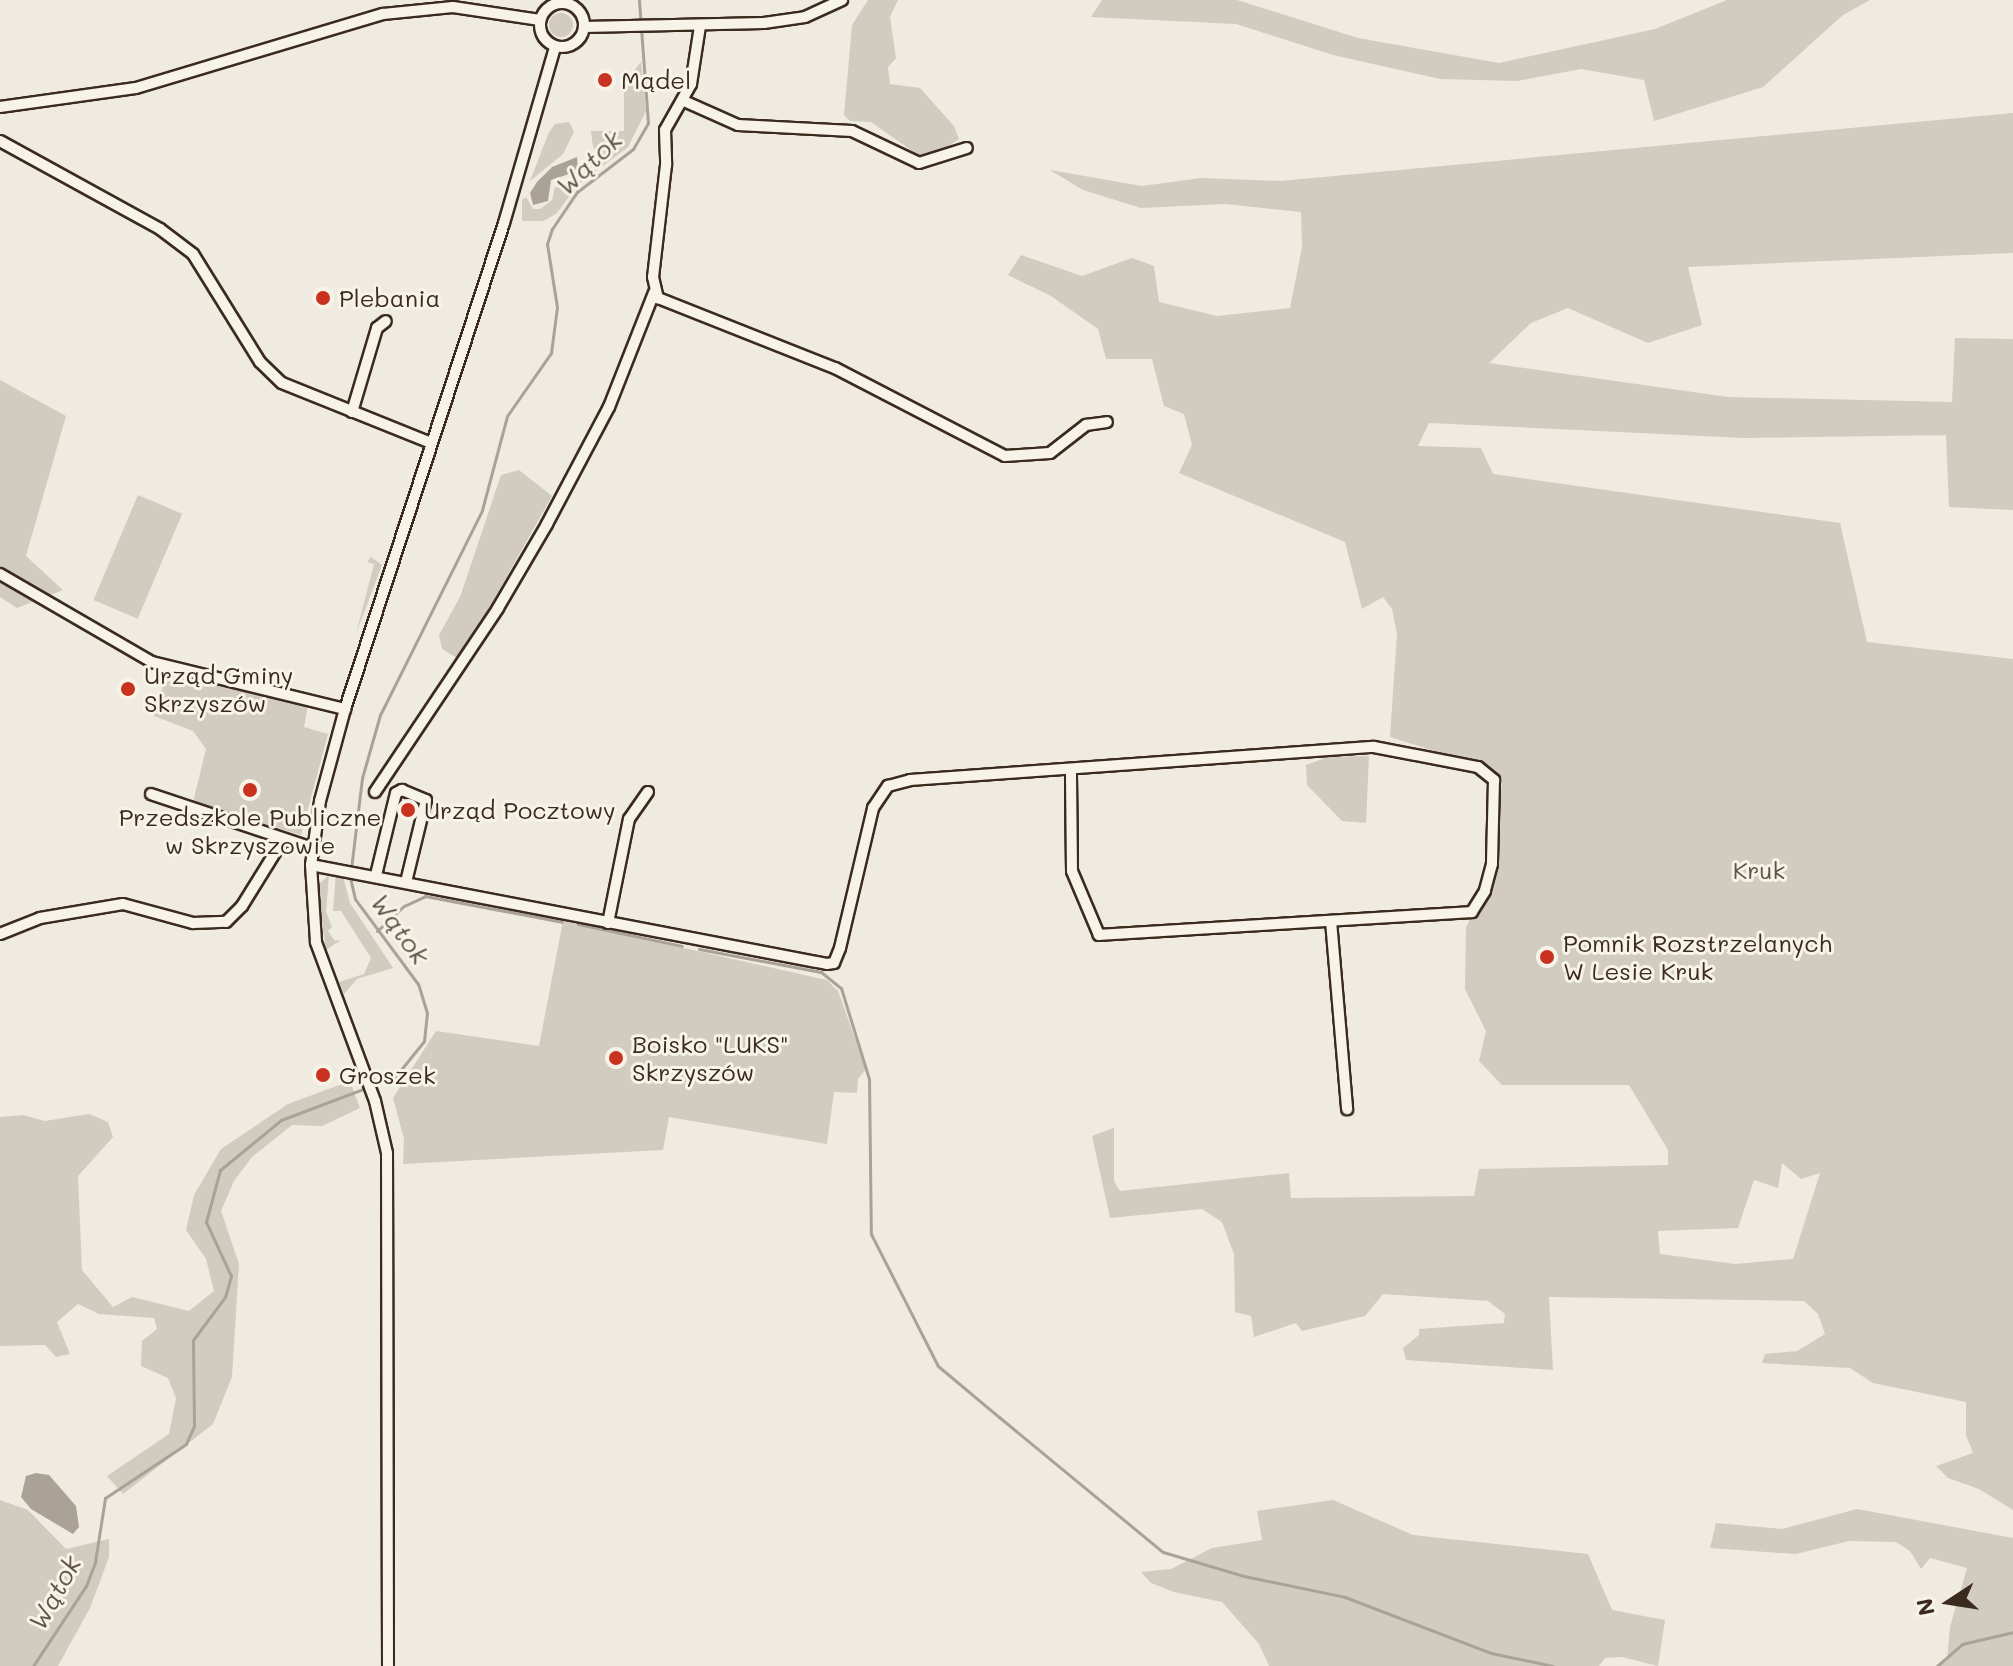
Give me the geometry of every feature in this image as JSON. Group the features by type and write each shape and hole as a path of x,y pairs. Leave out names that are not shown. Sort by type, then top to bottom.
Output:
{"street":[{"path":"584,27 657,29 790,20 842,0"},
{"path":"566,1 577,9 584,27 577,42 555,47 541,34 540,20 551,5 566,1"},
{"path":"0,107 136,88 383,14 453,7 540,20"},
{"path":"375,792 498,608 609,407 654,293 665,130 684,101 694,73 700,26"},
{"path":"388,1666 388,1168 375,1101 316,942 312,848 345,709 504,223 555,47"},
{"path":"684,101 738,125 852,131 919,163 967,148"},
{"path":"0,141 182,246 214,283 270,372 352,412 431,443"},
{"path":"654,293 662,301 835,368 1005,456 1050,453 1086,425 1107,422"},
{"path":"352,412 377,328 386,321"},
{"path":"0,574 152,662 345,709"},
{"path":"311,865 834,963 873,808 883,789 910,780 1374,747 1485,770 1497,791 1492,864 1485,891 1472,912 1099,935 1072,871 1071,769"},
{"path":"376,875 394,801 402,790 426,800 406,882"},
{"path":"608,923 629,819 648,792"},
{"path":"151,794 312,848"},
{"path":"0,934 51,915 123,904 193,923 226,922 242,906 283,840"},
{"path":"1331,921 1347,1109"}],"green space":[{"path":"868,0 898,0 890,17 896,58 888,67 890,84 920,88 954,126 959,139 937,154 918,155 871,122 850,121 844,115 852,25"},
{"path":"1102,0 1237,0 1358,38 1499,63 1655,29 1727,0 1870,0 1843,15 1763,87 1654,121 1644,80 1581,69 1517,81 1440,79 1333,55 1236,24 1091,17"},
{"path":"561,13 570,16 573,25 570,34 561,37 552,34 549,25 552,16"},
{"path":"641,62 646,111 628,147 579,184 556,214 543,221 522,221 522,200 526,197 533,209 540,209 552,200 555,187 569,186 602,156 593,147 591,131 624,131 624,83"},
{"name":"Kruk","path":"2013,113 2013,253 1688,267 1702,325 1648,343 1568,308 1531,323 1489,363 1728,397 1952,402 1955,338 2013,339 2013,510 1949,507 1946,435 1744,438 1429,423 1418,446 1481,448 1493,474 1840,523 1867,642 2013,659 2013,1510 1979,1489 1948,1478 1936,1466 1973,1453 1966,1435 1966,1402 1873,1383 1850,1368 1762,1363 1765,1354 1797,1351 1825,1334 1818,1314 1804,1301 1549,1297 1553,1370 1406,1360 1403,1348 1419,1335 1419,1329 1504,1323 1505,1314 1488,1301 1383,1294 1365,1316 1302,1331 1296,1323 1254,1337 1251,1316 1235,1312 1234,1254 1222,1222 1202,1209 1110,1218 1092,1136 1114,1128 1114,1181 1120,1191 1289,1173 1291,1198 1474,1196 1479,1169 1668,1165 1668,1150 1629,1085 1502,1085 1479,1061 1486,1031 1465,989 1466,927 1495,873 1502,779 1485,767 1390,737 1397,634 1392,609 1383,597 1362,609 1345,542 1179,473 1192,445 1184,414 1164,406 1152,359 1106,359 1098,329 1051,296 1008,275 1021,255 1082,276 1132,258 1154,266 1159,302 1217,316 1290,308 1302,247 1301,212 1225,204 1141,208 1083,190 1050,170 1142,186 1201,178 1280,181","holes":["1782,1163 1801,1179 1820,1173 1793,1259 1735,1264 1660,1254 1658,1231 1738,1228 1754,1180 1778,1188"]},
{"path":"569,122 574,132 563,154 530,181 549,132 555,124"},
{"path":"0,380 66,416 26,556 63,590 17,608 0,597"},
{"path":"519,470 552,496 475,633 467,664 442,649 439,635 460,597 501,475"},
{"path":"138,495 182,514 138,619 93,600"},
{"path":"371,557 382,565 356,634 374,564 367,562"},
{"path":"166,675 308,705 304,727 328,734 301,835 193,802 206,749 193,731 154,716"},
{"path":"1369,756 1366,823 1342,821 1307,785 1306,765 1328,757"},
{"path":"336,872 342,873 350,903 393,968 357,979 344,994 339,982 364,974 371,958 341,911 333,911"},
{"path":"329,875 326,912 332,927 328,931 335,941 341,940 326,950 317,886"},
{"path":"563,921 827,980 838,991 866,1069 858,1079 857,1093 834,1092 827,1144 669,1117 663,1150 403,1164 404,1139 393,1098 436,1031 539,1046"},
{"path":"350,1081 360,1108 322,1126 292,1125 252,1157 234,1181 221,1211 239,1264 232,1377 213,1424 123,1494 107,1476 169,1434 176,1398 168,1378 141,1366 142,1341 157,1329 154,1318 99,1314 78,1304 57,1322 70,1354 56,1357 45,1345 0,1346 0,1117 23,1115 45,1121 89,1114 108,1122 113,1137 78,1176 82,1270 113,1307 132,1297 189,1311 214,1291 206,1259 186,1230 194,1195 221,1149 288,1104"},
{"path":"0,1500 28,1510 66,1549 109,1539 109,1557 90,1608 58,1666 0,1666"},
{"path":"1333,1500 1413,1535 1588,1554 1612,1610 1665,1620 1658,1666 1622,1657 1605,1658 1599,1666 1269,1666 1259,1644 1222,1602 1174,1592 1151,1583 1141,1572 1171,1569 1212,1548 1262,1540 1257,1511"},
{"path":"1857,1509 2013,1538 2013,1666 1939,1666 1947,1660 1950,1627 1967,1568 1930,1558 1921,1569 1910,1551 1896,1542 1849,1541 1796,1554 1710,1548 1716,1523 1782,1529"}],"shaded area":[{"path":"577,157 578,171 551,180 548,201 533,205 530,193 537,182 552,167"},
{"path":"36,1473 49,1475 76,1506 79,1527 73,1534 31,1509 21,1497 26,1476"}],"waterway":[{"name":"Wątok","path":"351,869 362,778 380,715 482,510 507,416 551,353 557,307 547,244 552,229 577,192 633,149 648,123 639,0"},
{"name":"Wątok","path":"33,1666 86,1586 95,1562 105,1498 186,1444 194,1426 193,1340 225,1297 231,1276 206,1222 220,1170 281,1120 395,1077 424,1041 427,1013 418,984 355,899 350,877"},
{"path":"377,931 404,906 425,896 562,922"},
{"path":"578,924 682,946"},
{"path":"699,949 821,972 841,988 869,1079 871,1234 938,1366 1163,1552 1244,1576 1345,1597 1491,1653 1553,1666"},
{"path":"1937,1666 1962,1644 2013,1632"}],"place":[{"name":"Mądel","path":"605,80"},
{"name":"Plebania","path":"323,298"},
{"name":"Urząd Gminy Skrzyszów","path":"128,689"},
{"name":"Przedszkole Publiczne w Skrzyszowie","path":"250,790"},
{"name":"Urząd Pocztowy","path":"408,810"},
{"name":"Pomnik Rozstrzelanych W Lesie Kruk","path":"1547,957"},
{"name":"Boisko \"LUKS\" Skrzyszów","path":"616,1058"},
{"name":"Groszek","path":"323,1075"}]}
